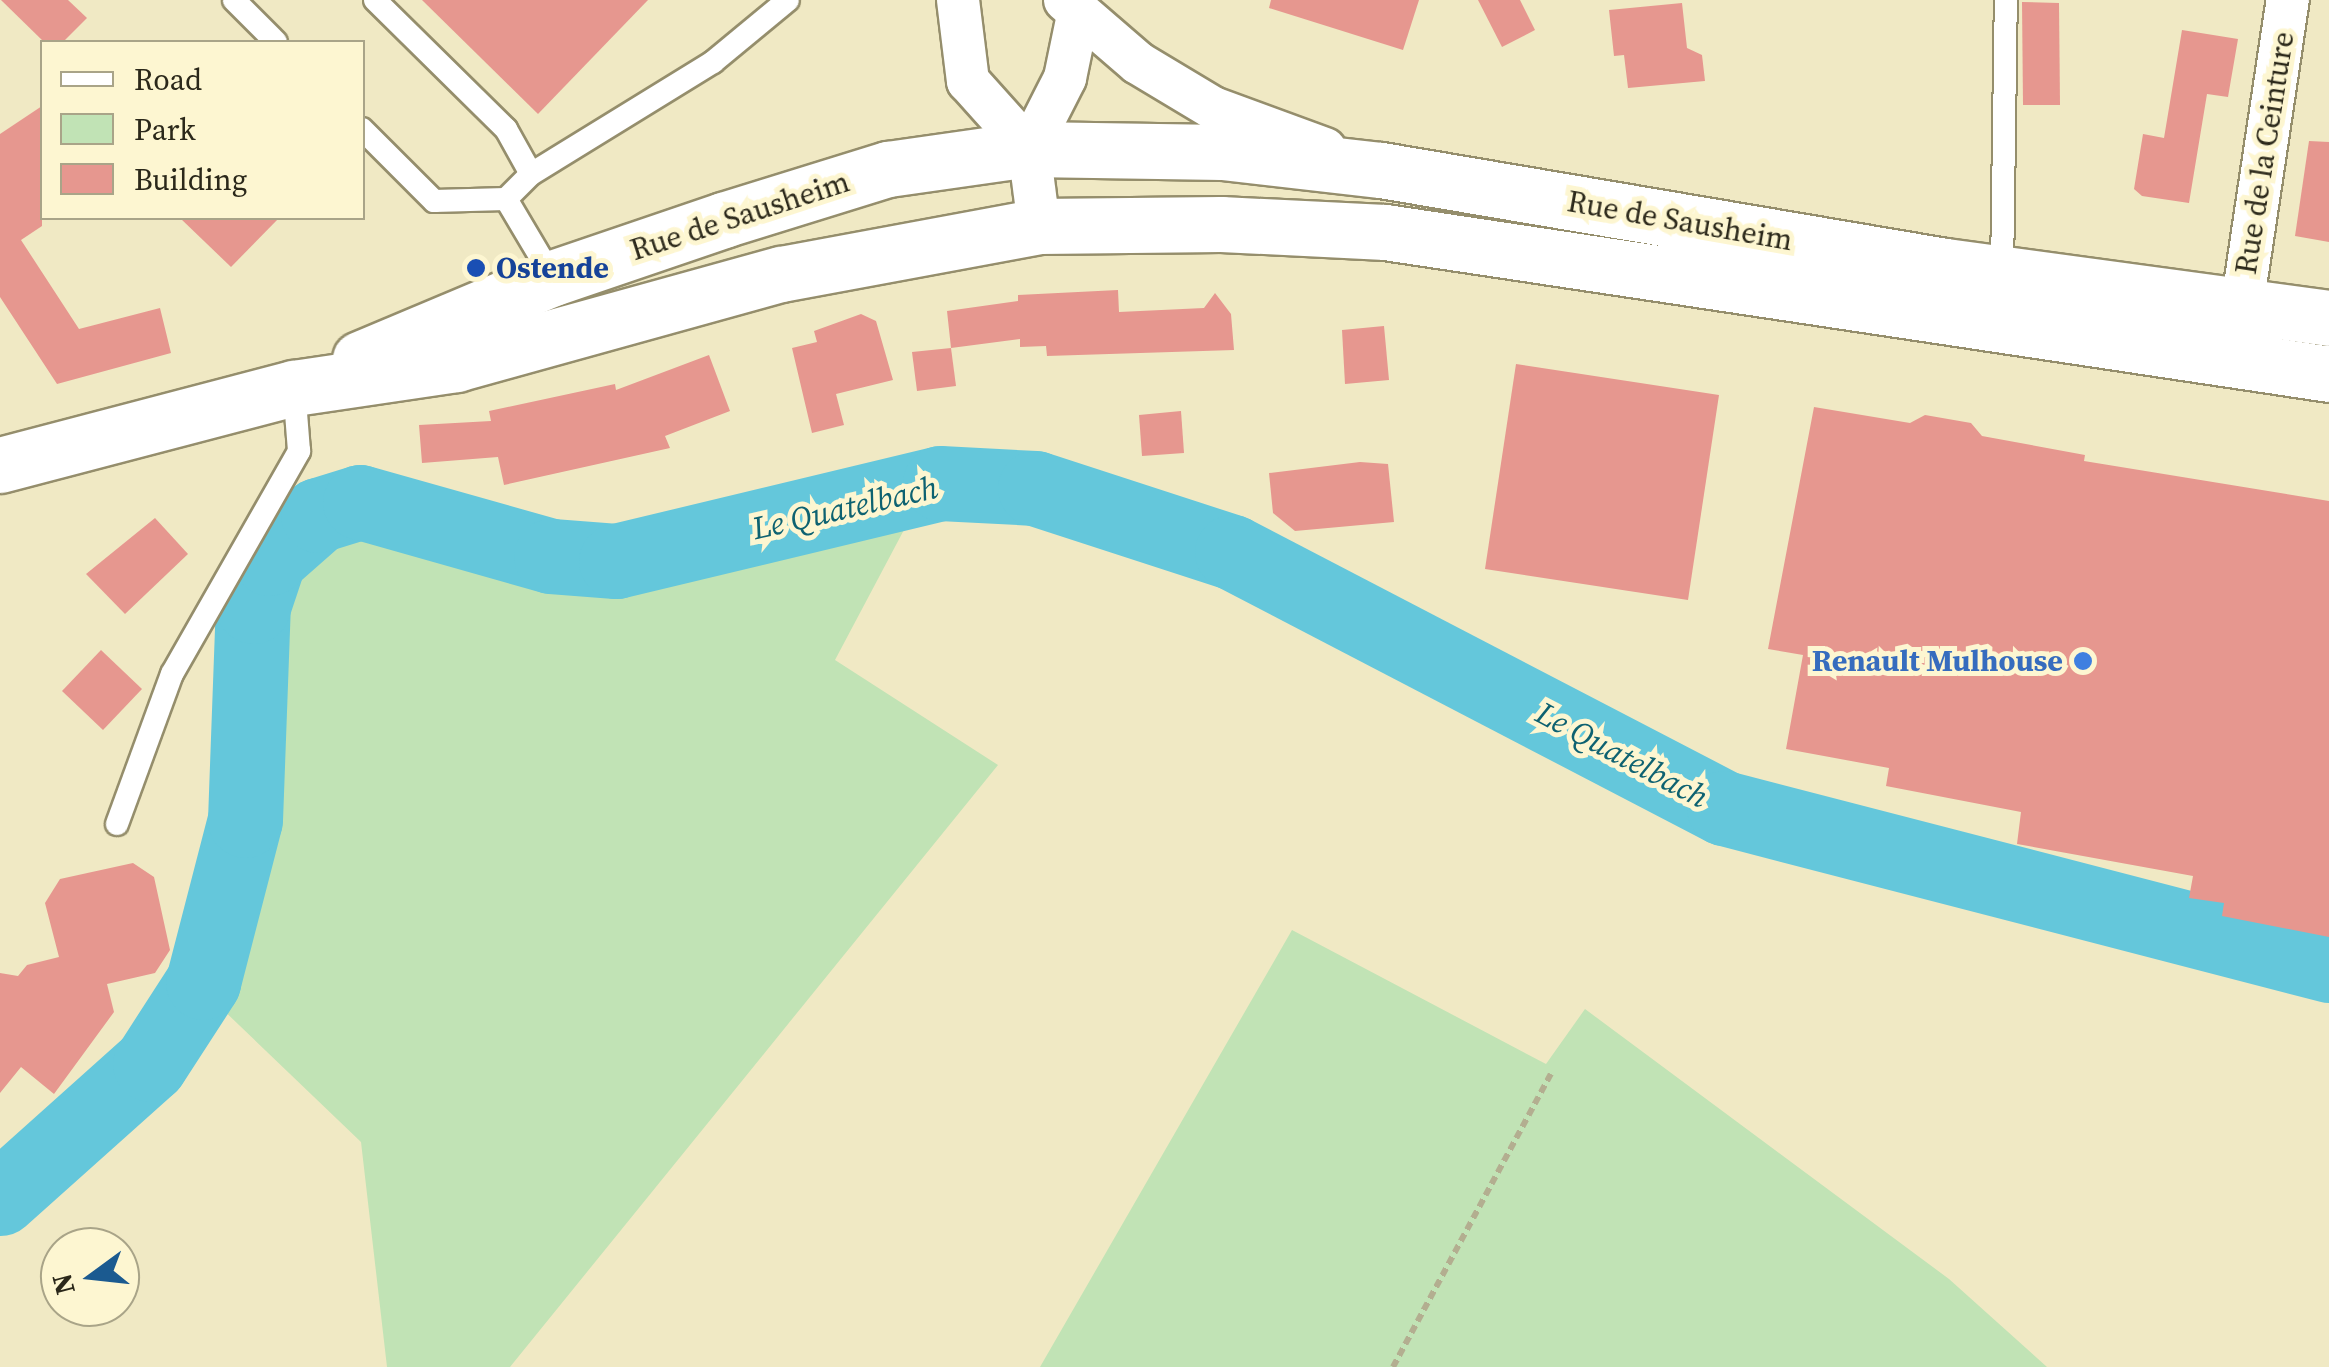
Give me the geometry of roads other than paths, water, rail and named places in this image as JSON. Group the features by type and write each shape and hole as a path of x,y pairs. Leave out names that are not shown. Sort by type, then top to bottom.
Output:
{"main road":[{"name":"Rue de Sausheim","path":"294,388 553,278 888,169 1029,149 1222,152 1382,170 2002,274 2329,318"},
{"name":"Rue de Sausheim","path":"0,465 294,388 456,364 781,274 1039,226 1220,224 1385,232 2329,374"},
{"path":"2233,359 2242,306"}],"street":[{"path":"958,0 968,81 1029,149"},
{"name":"Rue de la Ceinture","path":"2242,306 2288,0"},
{"path":"1039,226 1029,149 1065,78 1071,7"},
{"path":"1071,7 1138,63 1213,108 1382,170"}],"lane":[{"path":"234,0 274,40"},
{"path":"375,0 506,128 531,174"},
{"path":"365,132 434,201 506,199 531,174 713,62 788,0"},
{"path":"2002,274 2006,0"},
{"path":"506,199 553,278"},
{"path":"117,824 172,674 299,451 294,388"}],"waterway":[{"name":"Le Quatelbach","path":"0,1198 150,1064 203,982 245,820 253,606 269,558 318,515 360,502 551,556 616,561 940,483 1035,488 1232,552 1724,808 2329,965"}],"place":[{"name":"Ostende","path":"476,268"},
{"name":"Renault Mulhouse","path":"2083,661"}]}
